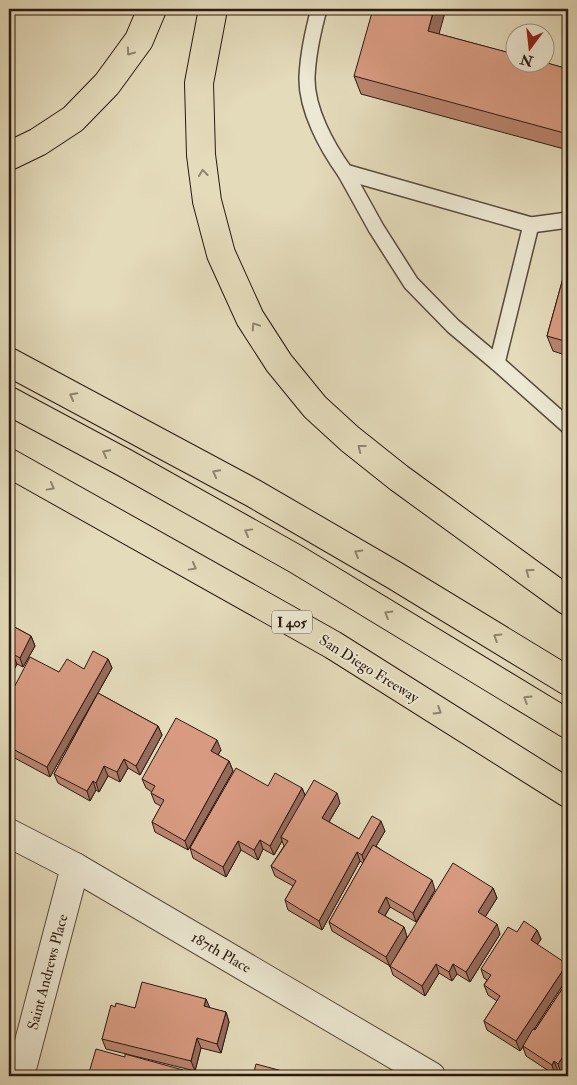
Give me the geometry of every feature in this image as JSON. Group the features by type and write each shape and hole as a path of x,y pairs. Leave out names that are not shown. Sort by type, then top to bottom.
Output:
{"highway":[{"path":"9,156 38,142 73,119 107,84 138,40 152,9"},
{"path":"213,9 199,83 201,155 207,201 221,254 250,318 279,363 315,407 350,439 399,478 568,601"},
{"path":"9,362 253,493 394,575 568,681"},
{"path":"9,401 125,463 296,559 568,724"},
{"name":"San Diego Freeway","path":"9,463 333,645 568,793"}],"street":[{"name":"187th Place","path":"9,833 75,867 430,1076"},
{"name":"Saint Andrews Place","path":"20,1076 75,867"}],"lane":[{"path":"319,9 310,45 307,79 313,112 323,138 334,157 346,172 376,228 411,283 453,326 568,426"},
{"path":"346,172 531,225 568,220"},
{"path":"497,363 531,225"}],"building":[{"path":"373,9 434,9 428,31 504,51 504,72 554,72 554,65 568,69 568,134 354,76"},
{"path":"568,260 568,342 547,336"},
{"path":"9,624 31,636 20,658 13,654 9,663"},
{"path":"93,651 108,659 47,767 9,747 9,697 30,657 59,672 67,659 84,669"},
{"path":"98,693 158,726 136,766 124,759 117,772 104,766 96,783 93,781 87,791 54,774"},
{"path":"176,718 217,740 211,751 229,761 185,841 152,822 164,800 151,793 155,786 142,779"},
{"path":"236,768 268,786 275,773 302,788 270,846 260,840 254,850 238,841 223,867 190,848"},
{"path":"314,780 337,793 322,818 359,839 372,816 381,821 362,855 357,852 319,921 285,900 296,881 271,866 288,841 281,837"},
{"path":"373,845 432,880 413,913 386,897 378,912 404,927 386,957 329,922"},
{"path":"453,863 493,888 478,912 497,924 466,972 453,964 449,972 436,964 422,986 390,966"},
{"path":"524,921 537,930 531,940 567,964 516,1041 484,1021 500,996 484,985 491,975 481,969 508,927 517,932"},
{"path":"568,980 568,1049 558,1064 554,1061 552,1065 523,1046"},
{"path":"142,982 206,999 204,1006 226,1012 217,1044 197,1038 191,1061 102,1039 111,1005 115,1007 116,1003 135,1008"},
{"path":"96,1049 125,1057 125,1054 183,1070 182,1074 191,1076 88,1076"},
{"path":"256,1064 301,1076 253,1076"},
{"path":"232,1073 247,1076 231,1076"}]}
